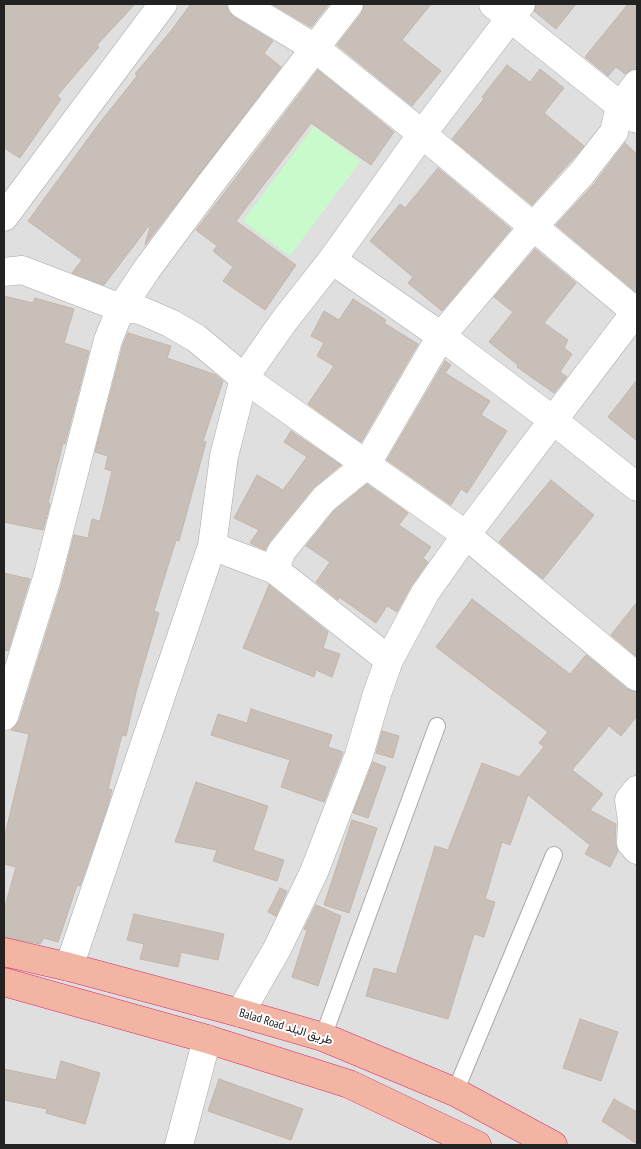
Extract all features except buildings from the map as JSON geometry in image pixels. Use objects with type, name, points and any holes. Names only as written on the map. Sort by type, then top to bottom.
[{"type":"highway","name":"Balad Road طريق البلد","points":[[4,952],[240,1012],[323,1037],[455,1092],[553,1145]]},
{"type":"highway","points":[[4,982],[208,1039],[349,1084],[477,1145]]},
{"type":"street","points":[[4,218],[163,4]]},
{"type":"street","points":[[240,1012],[277,949],[314,872],[359,755],[389,660],[425,593],[466,535],[637,311],[315,48],[242,4]]},
{"type":"street","points":[[4,716],[47,578],[108,340],[120,308],[205,191],[350,4]]},
{"type":"street","points":[[69,967],[212,546],[224,456],[244,378],[284,321],[332,260],[422,134],[508,8],[629,113]]},
{"type":"street","points":[[276,570],[281,552],[324,499],[366,465],[441,336],[533,226],[582,173],[629,113],[637,84]]},
{"type":"street","points":[[332,260],[441,336],[554,420],[637,487]]},
{"type":"street","points":[[4,272],[22,270],[120,308],[140,310],[176,326],[196,338],[244,378],[466,535],[637,677]]},
{"type":"street","points":[[212,546],[276,570],[389,660]]},
{"type":"street","points":[[637,790],[629,800],[632,822],[631,843],[637,850]]},
{"type":"street","points":[[178,1145],[208,1039]]},
{"type":"lane","points":[[323,1037],[437,726]]},
{"type":"lane","points":[[455,1092],[554,855]]},
{"type":"shaded area","points":[[4,4],[637,4],[637,1145],[4,1145]]},
{"type":"green space","points":[[314,126],[361,161],[290,256],[243,221]]}]
